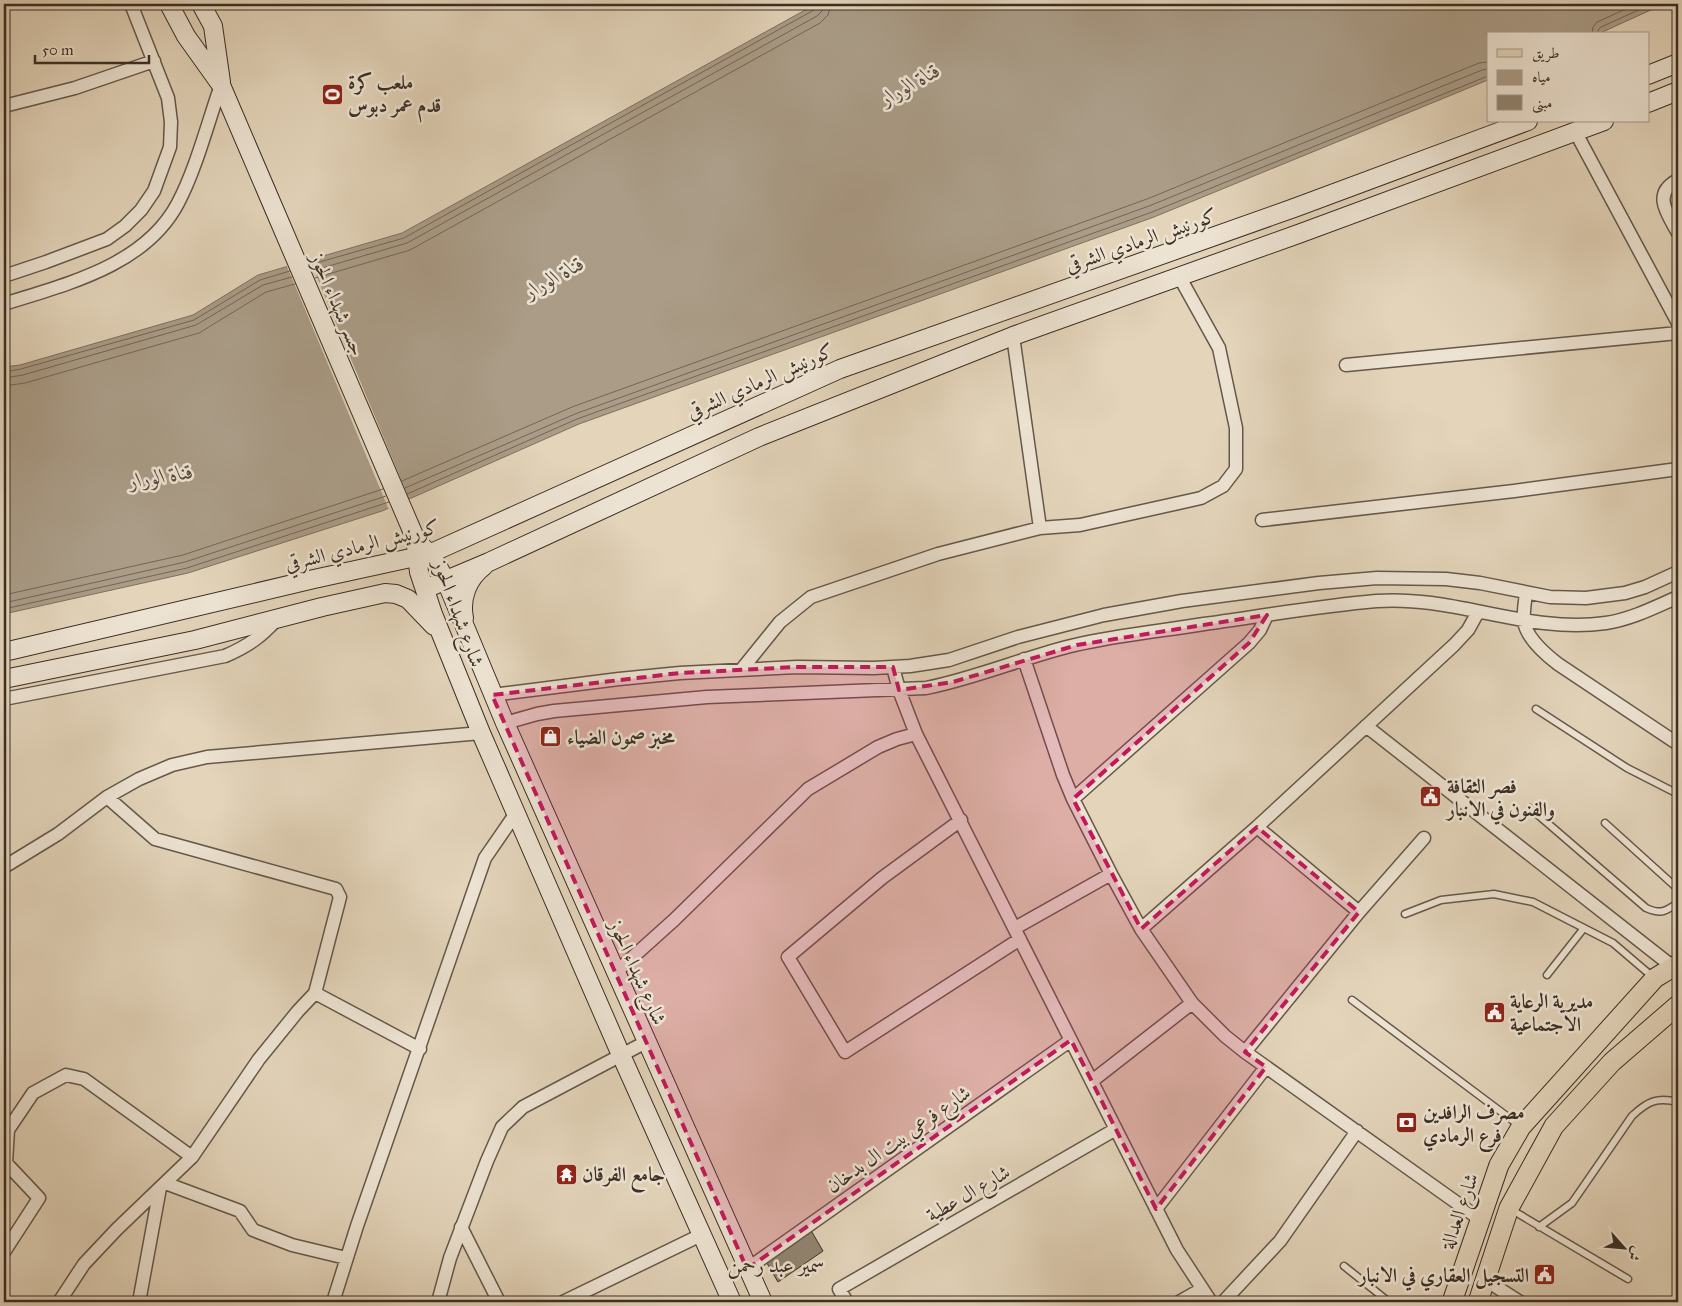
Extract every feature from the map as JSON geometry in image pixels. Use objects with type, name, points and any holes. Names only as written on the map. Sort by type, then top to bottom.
[{"type":"main road","points":[[170,4],[186,36],[221,85]]},
{"type":"main road","points":[[201,4],[213,26],[221,85]]},
{"type":"main road","points":[[1650,74],[1678,63]]},
{"type":"main road","name":"جسر شهداء الحوز","points":[[221,85],[421,550]]},
{"type":"main road","points":[[1650,103],[1678,91]]},
{"type":"main road","name":"كورنيش الرمادي الشرقي","points":[[4,652],[314,579],[421,550],[840,368],[1294,208],[1525,122]]},
{"type":"main road","points":[[425,589],[489,562],[759,437],[1013,336],[1301,233],[1602,122]]},
{"type":"main road","points":[[1294,208],[1301,233]]},
{"type":"main road","name":"شارع شهداء الحوز","points":[[421,550],[438,564],[446,581],[492,695],[763,1302]]},
{"type":"main road","name":"شارع شهداء الحوز","points":[[421,550],[425,589],[481,733],[621,1055],[732,1302]]},
{"type":"main road","points":[[464,623],[465,593],[474,576],[489,562]]},
{"type":"main road","points":[[314,579],[322,607]]},
{"type":"main road","points":[[4,679],[195,640],[322,607],[385,593],[403,596],[413,603],[441,634]]},
{"type":"main road","name":"شارع العدالة","points":[[1452,1302],[1499,1165],[1521,1127],[1655,978],[1676,965]]},
{"type":"main road","points":[[1478,1302],[1484,1279],[1509,1208],[1554,1126],[1612,1062],[1678,1005]]},
{"type":"street","points":[[4,276],[106,239],[125,226],[141,210],[154,191],[170,147],[171,122],[168,98],[131,4]]},
{"type":"street","points":[[4,106],[75,88],[154,62]]},
{"type":"street","points":[[4,304],[59,286],[105,267],[127,256],[147,242],[164,224],[177,204],[187,182],[221,85]]},
{"type":"street","points":[[1576,133],[1678,323]]},
{"type":"street","points":[[1678,180],[1668,188],[1663,200],[1664,207],[1678,233]]},
{"type":"street","points":[[742,669],[780,622],[811,597],[938,554],[1040,528],[1080,525],[1200,498],[1223,486],[1236,470],[1236,428],[1219,348],[1179,276]]},
{"type":"street","points":[[1346,365],[1678,333]]},
{"type":"street","points":[[1013,336],[1040,528]]},
{"type":"street","points":[[1262,520],[1514,492],[1678,469]]},
{"type":"street","points":[[492,695],[619,679],[742,669],[920,665],[949,660],[1018,637],[1104,615],[1182,601],[1319,583],[1376,578],[1420,578],[1480,583],[1526,593],[1568,599],[1604,597],[1645,587],[1678,572]]},
{"type":"street","points":[[1526,593],[1524,621],[1527,632],[1549,657],[1678,744]]},
{"type":"street","points":[[505,723],[554,711],[706,697],[899,690],[940,686],[1024,659],[1107,639],[1377,601],[1397,600],[1438,604],[1524,621],[1565,625],[1608,622],[1645,612],[1678,596]]},
{"type":"street","points":[[1141,929],[1257,827],[1461,638],[1478,612]]},
{"type":"street","points":[[1073,798],[1249,643],[1260,630],[1267,615]]},
{"type":"street","points":[[4,698],[225,656],[245,647],[263,635],[278,619]]},
{"type":"street","points":[[1024,659],[1073,798],[1110,874],[1141,929],[1192,1004],[1224,1036],[1245,1052],[1481,1220]]},
{"type":"street","points":[[893,667],[899,690],[916,734],[1177,1250],[1210,1302]]},
{"type":"street","points":[[1366,726],[1676,965]]},
{"type":"street","points":[[4,867],[58,834],[107,797],[139,779],[164,768],[207,757],[481,733]]},
{"type":"street","points":[[615,973],[681,914],[808,789],[882,745],[916,734]]},
{"type":"street","points":[[59,1302],[84,1264],[117,1229],[192,1157],[259,1059],[315,992],[340,897],[336,889],[156,839],[107,797]]},
{"type":"street","points":[[333,1302],[346,1258],[485,858],[516,813]]},
{"type":"street","points":[[961,820],[882,878],[788,957],[845,1052],[1110,874]]},
{"type":"street","points":[[1257,827],[1359,912]]},
{"type":"street","points":[[1245,1052],[1359,912],[1424,838]]},
{"type":"street","points":[[315,992],[420,1049]]},
{"type":"street","points":[[1092,1081],[1192,1004]]},
{"type":"street","name":"شارع فرعي بيت ال بدخان","points":[[747,1268],[1071,1040]]},
{"type":"street","points":[[438,1302],[450,1258],[502,1127],[523,1108],[646,1042]]},
{"type":"street","points":[[1156,1209],[1266,1066]]},
{"type":"street","points":[[4,1252],[39,1198],[6,1162],[8,1130],[32,1093],[66,1075],[84,1079],[192,1157]]},
{"type":"street","name":"شارع ال عطية","points":[[847,1302],[839,1289],[1116,1129]]},
{"type":"street","points":[[1223,1302],[1280,1241],[1357,1131]]},
{"type":"street","points":[[162,1185],[240,1211],[253,1230],[292,1245],[346,1258]]},
{"type":"street","points":[[139,1302],[162,1185]]},
{"type":"street","points":[[462,1227],[499,1302]]},
{"type":"street","points":[[563,1302],[702,1234]]},
{"type":"street","points":[[1484,1279],[1520,1302]]},
{"type":"street","points":[[1179,1302],[1202,1289]]},
{"type":"lane","points":[[1536,709],[1627,768],[1678,794]]},
{"type":"lane","points":[[1530,808],[1646,908],[1654,912],[1663,912],[1678,902]]},
{"type":"lane","points":[[1605,823],[1678,890]]},
{"type":"lane","points":[[1405,914],[1441,900],[1494,894],[1533,902],[1613,943],[1655,978]]},
{"type":"lane","points":[[1546,975],[1584,928]]},
{"type":"lane","points":[[1352,1000],[1521,1127]]},
{"type":"lane","points":[[1539,1227],[1572,1203],[1632,1116],[1643,1106],[1654,1100],[1678,1102]]},
{"type":"lane","points":[[1509,1208],[1628,1279]]},
{"type":"lane","points":[[1344,1266],[1389,1302]]},
{"type":"highlighted area","points":[[1267,615],[1249,643],[1073,799],[1141,929],[1257,827],[1359,912],[1245,1052],[1266,1067],[1156,1209],[1071,1040],[747,1269],[492,695],[680,673],[797,667],[893,667],[899,690],[953,682],[1077,645]]},
{"type":"water","name":"قناة الورار","points":[[816,4],[1664,4],[1602,32],[1487,32],[1487,80],[1154,217],[579,424],[382,511],[188,573],[4,614],[4,367],[20,365],[193,315],[258,275],[402,233]]},
{"type":"pier","points":[[309,258],[410,501],[389,510],[286,264]]},
{"type":"building","name":"سمير عبد رحمن","points":[[809,1227],[823,1251],[778,1282],[764,1258]]},
{"type":"place","name":"ملعب كرة قدم عمر دبوس","points":[[332,94]]},
{"type":"place","name":"مخبز صمون الضياء","points":[[551,737]]},
{"type":"place","name":"فصر الثقافة والفنون في الانبار","points":[[1431,797]]},
{"type":"place","name":"مديرية الرعاية الاجتماعية","points":[[1494,1013]]},
{"type":"place","name":"مصرف الرافدين فرع الرمادي","points":[[1407,1123]]},
{"type":"place","name":"جامع الفرقان","points":[[566,1174]]},
{"type":"place","name":"التسجيل العقاري في الانبار","points":[[1545,1275]]},
{"type":"district","name":"سمير عبد رحمن","points":[[776,1265]]}]
